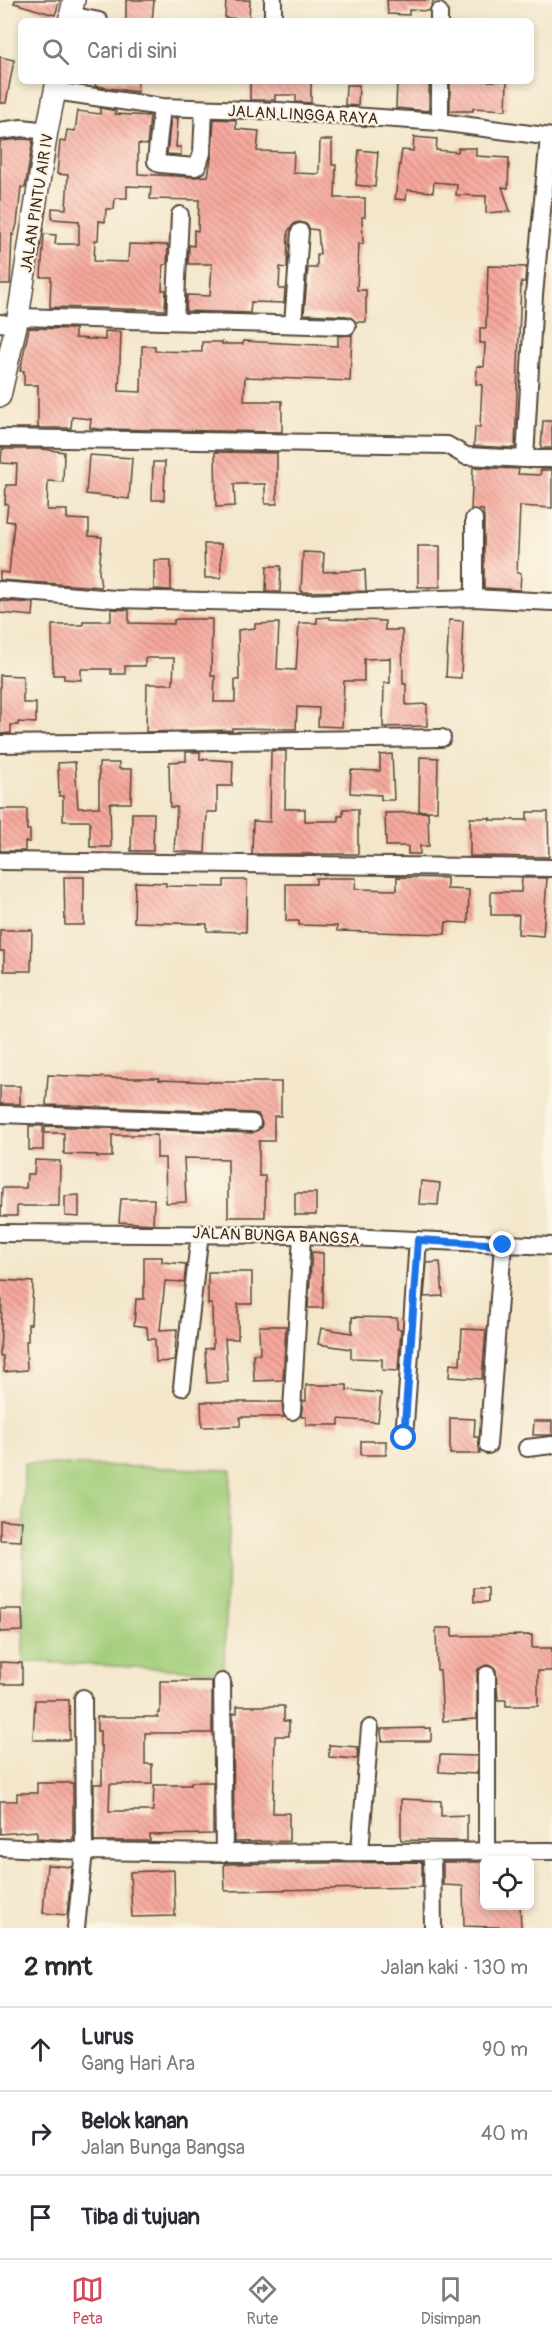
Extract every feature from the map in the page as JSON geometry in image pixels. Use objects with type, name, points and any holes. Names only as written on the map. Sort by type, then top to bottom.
[{"type":"main road","name":"JALAN PINTU AIR IV","points":[[0,396],[11,322],[56,86]]},
{"type":"street","points":[[273,0],[273,18]]},
{"type":"street","points":[[71,12],[90,18]]},
{"type":"street","points":[[440,84],[440,122]]},
{"type":"street","name":"JALAN LINGGA RAYA","points":[[56,86],[162,107],[278,111],[440,122],[551,137]]},
{"type":"street","points":[[162,107],[156,160],[160,164],[195,167],[202,153],[204,109]]},
{"type":"street","points":[[0,131],[22,128],[46,131]]},
{"type":"street","points":[[525,459],[534,295],[551,137]]},
{"type":"street","points":[[175,321],[180,215]]},
{"type":"street","points":[[293,324],[300,232]]},
{"type":"street","points":[[11,322],[175,321],[347,326]]},
{"type":"street","points":[[0,438],[447,445],[466,456],[552,459]]},
{"type":"street","points":[[474,519],[474,598]]},
{"type":"street","points":[[0,590],[115,599],[287,602],[474,598],[552,602]]},
{"type":"street","points":[[0,744],[442,738]]},
{"type":"street","points":[[0,861],[552,868]]},
{"type":"street","points":[[0,1114],[252,1123]]},
{"type":"street","name":"JALAN BUNGA BANGSA","points":[[0,1233],[302,1234],[552,1246]]},
{"type":"street","points":[[182,1387],[200,1233]]},
{"type":"street","points":[[292,1412],[302,1234]]},
{"type":"street","points":[[404,1438],[418,1240]]},
{"type":"street","points":[[488,1445],[503,1245]]},
{"type":"street","points":[[527,1448],[552,1445]]},
{"type":"street","points":[[487,1675],[487,1852]]},
{"type":"street","points":[[222,1682],[224,1853]]},
{"type":"street","points":[[76,1928],[84,1851],[83,1698]]},
{"type":"street","points":[[360,1851],[370,1728]]},
{"type":"street","points":[[0,1847],[224,1853],[552,1851]]},
{"type":"street","points":[[432,1852],[433,1928]]},
{"type":"green space","points":[[24,1463],[231,1470],[224,1672],[23,1661]]},
{"type":"building","points":[[15,0],[60,0],[55,15],[14,3]]},
{"type":"building","points":[[126,0],[154,0],[152,18],[126,18]]},
{"type":"building","points":[[226,0],[250,0],[249,18],[225,18]]},
{"type":"building","points":[[387,0],[434,0],[429,11],[409,10],[409,15],[388,14]]},
{"type":"building","points":[[0,57],[14,60],[6,103],[0,103]]},
{"type":"building","points":[[95,84],[138,84],[137,92],[95,86]]},
{"type":"building","points":[[250,84],[311,84],[311,103],[296,102],[296,95],[275,95],[275,100],[250,100]]},
{"type":"building","points":[[397,84],[429,84],[429,111],[396,108]]},
{"type":"building","points":[[450,84],[507,84],[506,110],[473,108],[473,111],[450,111]]},
{"type":"building","points":[[346,85],[359,85],[358,106],[345,105]]},
{"type":"building","points":[[100,108],[116,111],[115,114],[150,116],[147,145],[138,144],[138,174],[208,176],[214,119],[236,120],[236,129],[259,131],[257,151],[294,152],[293,173],[319,174],[320,140],[332,140],[332,165],[336,165],[335,198],[365,198],[365,217],[362,217],[363,244],[359,244],[357,290],[366,290],[366,322],[356,322],[347,316],[304,314],[308,268],[317,268],[317,254],[320,254],[318,230],[310,229],[306,224],[300,222],[295,223],[288,231],[287,268],[280,267],[279,289],[285,289],[284,303],[251,302],[250,313],[186,311],[187,295],[210,296],[212,264],[188,264],[189,245],[194,246],[194,230],[198,231],[199,200],[150,199],[151,187],[127,186],[127,198],[115,198],[114,209],[106,209],[105,222],[99,221],[94,261],[128,262],[129,244],[168,245],[167,264],[163,265],[162,290],[166,290],[165,310],[50,307],[51,277],[41,277],[44,234],[56,235],[55,244],[79,244],[79,221],[52,219],[52,208],[66,209],[68,175],[57,174],[60,141],[65,142],[67,130],[75,131],[78,111],[100,114]]},
{"type":"building","points":[[171,118],[178,118],[176,147],[181,147],[181,155],[167,154]]},
{"type":"building","points":[[414,137],[437,139],[436,150],[458,152],[458,148],[476,148],[476,156],[509,158],[508,188],[502,187],[510,211],[486,213],[486,196],[456,195],[457,184],[434,182],[433,192],[407,190],[406,200],[395,199],[402,150],[413,151]]},
{"type":"building","points":[[33,140],[25,188],[21,187],[17,224],[14,235],[12,234],[10,284],[0,284],[0,141]]},
{"type":"building","points":[[359,150],[378,152],[375,187],[356,185]]},
{"type":"building","points":[[488,266],[526,267],[525,282],[521,282],[515,448],[474,446],[475,427],[480,427],[482,385],[476,384],[477,366],[484,367],[485,343],[480,343],[480,328],[486,328]]},
{"type":"building","points":[[29,328],[75,329],[75,338],[105,340],[105,331],[121,332],[119,391],[141,392],[142,346],[155,346],[155,351],[202,352],[202,342],[243,344],[243,341],[338,346],[338,336],[352,335],[350,381],[245,377],[244,401],[282,401],[282,432],[98,429],[90,428],[91,419],[72,417],[71,428],[38,428],[38,385],[24,385],[24,371],[20,371]]},
{"type":"building","points":[[543,421],[552,421],[552,448],[541,448]]},
{"type":"building","points":[[2,449],[43,449],[64,452],[63,482],[48,481],[47,510],[67,510],[67,519],[89,520],[89,536],[102,537],[99,572],[101,587],[0,580],[0,572],[9,573],[14,522],[6,521],[8,504],[5,504],[6,485],[16,485],[17,464],[1,463]]},
{"type":"building","points":[[215,452],[277,453],[277,504],[265,504],[265,484],[234,484],[235,506],[216,507]]},
{"type":"building","points":[[89,455],[132,458],[129,499],[86,494]]},
{"type":"building","points":[[153,462],[165,462],[164,500],[152,500]]},
{"type":"building","points":[[473,467],[519,469],[518,474],[540,475],[541,470],[552,470],[552,508],[520,506],[517,573],[521,573],[520,590],[484,588],[484,518],[483,510],[471,509]]},
{"type":"building","points":[[204,544],[221,544],[221,578],[205,578]]},
{"type":"building","points":[[418,546],[440,546],[440,587],[418,587]]},
{"type":"building","points":[[303,552],[324,553],[323,572],[365,570],[366,591],[301,592]]},
{"type":"building","points":[[154,560],[171,560],[171,590],[154,589]]},
{"type":"building","points":[[267,566],[281,566],[280,592],[266,592]]},
{"type":"building","points":[[0,601],[34,603],[33,616],[0,613]]},
{"type":"building","points":[[111,609],[129,610],[129,623],[174,624],[174,620],[177,619],[212,619],[211,676],[215,676],[214,702],[235,702],[235,680],[239,680],[238,630],[255,628],[255,624],[279,623],[277,669],[296,670],[299,623],[317,623],[317,618],[330,617],[330,619],[385,621],[385,630],[402,630],[403,684],[406,684],[406,705],[427,704],[427,726],[383,727],[384,683],[390,683],[390,658],[364,659],[364,681],[344,681],[342,727],[318,726],[319,708],[297,707],[296,729],[232,728],[232,730],[146,732],[147,684],[173,684],[174,658],[145,658],[145,666],[125,666],[125,674],[111,674],[111,669],[81,669],[81,680],[64,679],[64,675],[53,675],[52,625],[83,625],[83,621],[111,621]]},
{"type":"building","points":[[449,620],[463,621],[461,678],[446,677]]},
{"type":"building","points":[[0,675],[23,676],[23,703],[36,703],[36,723],[18,722],[18,725],[11,725],[11,733],[0,734]]},
{"type":"building","points":[[271,751],[286,751],[285,809],[305,809],[305,821],[338,821],[338,816],[343,816],[343,809],[358,809],[358,854],[252,854],[253,821],[270,822]]},
{"type":"building","points":[[186,752],[200,752],[200,759],[233,761],[232,786],[217,786],[217,812],[207,812],[205,853],[174,851],[177,807],[170,807],[169,762],[186,761]]},
{"type":"building","points":[[392,754],[394,800],[381,800],[381,795],[350,793],[351,770],[380,771],[380,755]]},
{"type":"building","points":[[420,757],[438,758],[437,811],[419,811]]},
{"type":"building","points":[[75,762],[78,808],[99,807],[99,763],[119,763],[119,769],[132,769],[131,803],[110,803],[111,847],[90,847],[90,821],[63,821],[63,796],[59,796],[58,763]]},
{"type":"building","points":[[0,809],[27,809],[27,830],[30,830],[30,842],[25,842],[25,851],[0,851]]},
{"type":"building","points":[[428,812],[429,846],[420,846],[420,854],[408,854],[408,846],[386,846],[385,813]]},
{"type":"building","points":[[527,812],[548,812],[549,857],[470,856],[470,818],[527,820]]},
{"type":"building","points":[[132,813],[154,813],[153,851],[131,851]]},
{"type":"building","points":[[64,877],[84,877],[84,925],[65,925]]},
{"type":"building","points":[[397,877],[447,878],[447,889],[469,890],[468,923],[446,922],[445,934],[337,931],[337,926],[299,925],[299,921],[286,921],[286,884],[316,884],[316,878],[356,878],[355,889],[397,890]]},
{"type":"building","points":[[522,878],[547,878],[543,936],[518,934],[519,915],[491,915],[491,892],[521,892]]},
{"type":"building","points":[[224,880],[247,880],[246,932],[207,931],[207,924],[134,922],[135,882],[166,883],[166,886],[224,887]]},
{"type":"building","points":[[0,930],[32,930],[31,971],[4,971],[4,951],[0,951]]},
{"type":"building","points":[[48,1075],[213,1082],[281,1082],[281,1116],[274,1116],[274,1141],[259,1141],[259,1176],[265,1176],[265,1217],[228,1217],[228,1159],[184,1158],[186,1202],[166,1203],[165,1158],[157,1158],[157,1135],[112,1135],[112,1157],[97,1157],[97,1155],[64,1154],[64,1133],[45,1133],[45,1126],[252,1133],[261,1128],[262,1123],[258,1114],[46,1105]]},
{"type":"building","points":[[0,1086],[20,1086],[20,1104],[0,1104]]},
{"type":"building","points":[[29,1126],[43,1126],[43,1150],[29,1150]]},
{"type":"building","points":[[35,1160],[60,1161],[59,1206],[17,1206],[17,1216],[1,1216],[2,1188],[26,1188],[27,1174],[34,1174]]},
{"type":"building","points":[[421,1181],[440,1183],[438,1205],[419,1204]]},
{"type":"building","points":[[295,1193],[316,1193],[316,1215],[295,1215]]},
{"type":"building","points":[[79,1195],[79,1217],[65,1216],[65,1196]]},
{"type":"building","points":[[121,1199],[154,1199],[153,1224],[119,1222]]},
{"type":"building","points":[[312,1252],[323,1253],[323,1308],[308,1308]]},
{"type":"building","points":[[144,1257],[162,1257],[162,1262],[186,1264],[184,1282],[165,1281],[160,1330],[177,1329],[174,1361],[156,1362],[155,1339],[148,1339],[147,1327],[134,1325],[136,1299],[144,1299]]},
{"type":"building","points":[[440,1262],[443,1296],[424,1297],[427,1263]]},
{"type":"building","points":[[208,1272],[252,1272],[252,1304],[238,1304],[238,1339],[225,1339],[228,1382],[207,1383],[205,1349],[213,1348],[212,1304],[208,1304]]},
{"type":"building","points":[[0,1280],[33,1282],[31,1324],[28,1324],[28,1341],[26,1341],[27,1370],[4,1372],[3,1356],[0,1356],[2,1300],[0,1300]]},
{"type":"building","points":[[352,1317],[397,1318],[397,1329],[401,1329],[398,1371],[382,1370],[382,1359],[351,1358],[351,1349],[318,1344],[321,1328],[352,1333]]},
{"type":"building","points":[[259,1326],[286,1326],[283,1380],[254,1381],[253,1354],[260,1354]]},
{"type":"building","points":[[462,1329],[486,1330],[482,1379],[449,1377],[450,1364],[460,1365]]},
{"type":"building","points":[[306,1385],[347,1385],[347,1390],[381,1393],[378,1422],[339,1419],[339,1425],[306,1425],[306,1417],[301,1417],[303,1401],[306,1401]]},
{"type":"building","points":[[201,1402],[282,1402],[284,1417],[240,1417],[240,1426],[202,1427]]},
{"type":"building","points":[[450,1418],[475,1419],[474,1437],[478,1437],[480,1454],[450,1454]]},
{"type":"building","points":[[534,1421],[552,1421],[552,1435],[533,1435]]},
{"type":"building","points":[[361,1441],[386,1441],[386,1455],[361,1455]]},
{"type":"building","points":[[0,1520],[22,1521],[21,1541],[0,1540]]},
{"type":"building","points":[[474,1588],[488,1588],[488,1602],[474,1602]]},
{"type":"building","points":[[0,1609],[22,1609],[23,1631],[0,1632]]},
{"type":"building","points":[[436,1628],[452,1628],[452,1636],[532,1635],[532,1648],[552,1648],[552,1671],[538,1671],[538,1706],[506,1706],[506,1700],[498,1700],[496,1670],[493,1666],[486,1665],[478,1669],[477,1674],[477,1719],[443,1721],[440,1670],[437,1670]]},
{"type":"building","points":[[0,1662],[22,1663],[22,1684],[0,1684]]},
{"type":"building","points":[[160,1681],[212,1681],[212,1733],[145,1733],[145,1764],[152,1764],[152,1784],[110,1784],[109,1811],[153,1811],[154,1785],[191,1785],[191,1782],[213,1782],[213,1834],[150,1835],[150,1841],[94,1841],[94,1784],[102,1784],[102,1746],[100,1746],[100,1731],[97,1731],[97,1717],[158,1717]]},
{"type":"building","points":[[35,1700],[69,1700],[70,1740],[33,1740]]},
{"type":"building","points":[[237,1706],[284,1706],[284,1721],[289,1721],[289,1736],[275,1736],[273,1813],[289,1813],[289,1841],[234,1842],[233,1713],[237,1713]]},
{"type":"building","points":[[431,1728],[431,1741],[382,1741],[381,1729]]},
{"type":"building","points":[[329,1745],[358,1747],[357,1759],[329,1757]]},
{"type":"building","points":[[440,1755],[477,1756],[477,1774],[439,1772]]},
{"type":"building","points":[[37,1783],[73,1783],[73,1840],[37,1838],[37,1831],[0,1834],[0,1801],[17,1801],[17,1793],[37,1793]]},
{"type":"building","points":[[401,1799],[441,1801],[441,1816],[467,1815],[467,1841],[401,1840]]},
{"type":"building","points":[[422,1862],[422,1887],[225,1891],[224,1864]]},
{"type":"building","points":[[443,1862],[480,1862],[480,1910],[520,1910],[521,1928],[464,1926],[463,1886],[443,1885]]},
{"type":"building","points":[[47,1865],[72,1867],[67,1915],[43,1913]]},
{"type":"building","points":[[174,1870],[175,1916],[132,1917],[130,1872]]},
{"type":"route","points":[[404,1438],[418,1240],[503,1245]]}]
